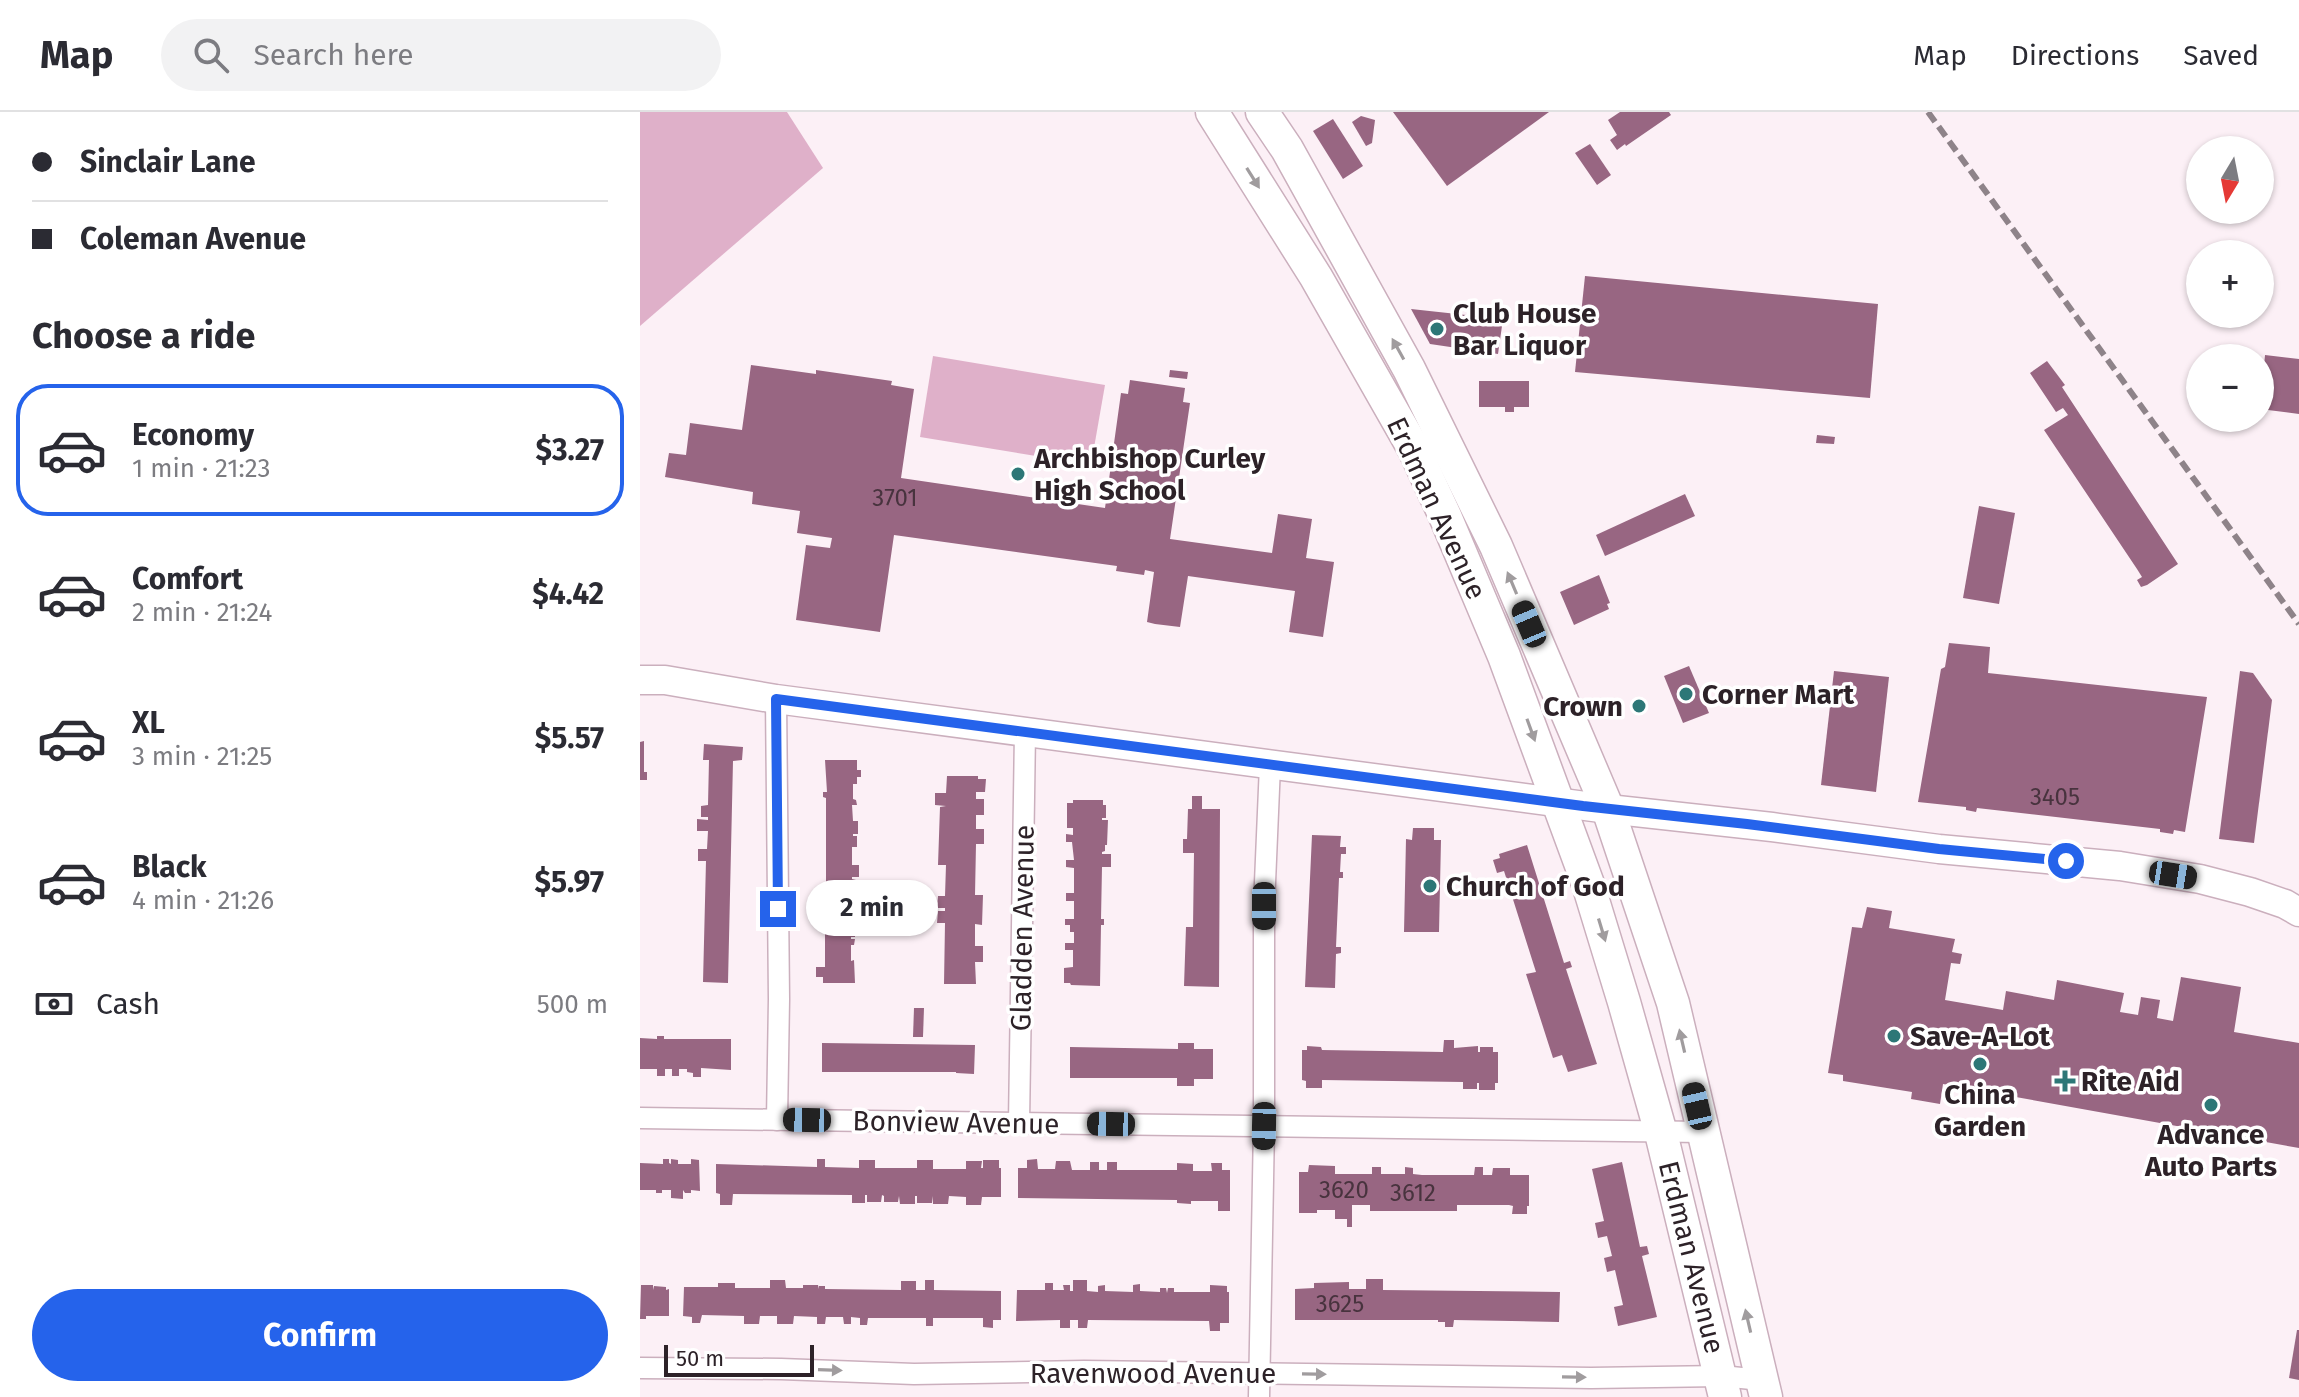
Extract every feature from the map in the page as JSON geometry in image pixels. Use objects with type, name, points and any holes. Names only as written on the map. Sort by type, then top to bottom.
[{"type":"main road","name":"Erdman Avenue","points":[[1212,112],[1316,277],[1414,449],[1504,656],[1588,884],[1661,1133],[1723,1387]]},
{"type":"main road","name":"Erdman Avenue","points":[[1262,112],[1287,149],[1409,369],[1496,546],[1608,809],[1673,1003],[1764,1389]]},
{"type":"main road","points":[[640,680],[665,680],[776,699],[1558,803],[1939,849],[2120,866],[2200,879],[2250,892],[2299,912]]},
{"type":"street","points":[[776,699],[777,1120]]},
{"type":"street","name":"Gladden Avenue","points":[[1019,1123],[1025,732]]},
{"type":"street","points":[[1259,1397],[1264,906],[1270,765]]},
{"type":"street","name":"Bonview Avenue","points":[[640,1118],[1703,1132]]},
{"type":"street","name":"Ravenwood Avenue","points":[[640,1368],[914,1374],[1084,1371],[1591,1378],[1764,1389]]},
{"type":"shaded area","points":[[640,112],[787,112],[823,168],[640,326]]},
{"type":"shaded area","points":[[933,356],[1105,385],[1091,465],[920,437]]},
{"type":"building","points":[[1393,112],[1549,112],[1447,186]]},
{"type":"building","points":[[1620,112],[1669,112],[1671,115],[1617,150],[1610,140],[1617,135],[1608,120]]},
{"type":"building","points":[[1361,116],[1375,120],[1372,143],[1366,146],[1352,122]]},
{"type":"building","points":[[1333,119],[1363,166],[1343,179],[1313,131]]},
{"type":"building","points":[[1590,144],[1611,175],[1597,185],[1575,153]]},
{"type":"building","points":[[1585,276],[1878,304],[1870,398],[1575,372]]},
{"type":"building","points":[[1411,309],[1503,319],[1498,354],[1430,344]]},
{"type":"building","points":[[2274,356],[2299,359],[2299,414],[2274,411]]},
{"type":"building","points":[[2047,361],[2178,564],[2147,585],[2141,587],[2137,580],[2142,577],[2044,430],[2068,415],[2063,408],[2056,412],[2030,373]]},
{"type":"building","points":[[751,365],[892,381],[891,385],[914,389],[901,478],[1105,508],[1121,393],[1128,394],[1130,380],[1185,388],[1183,402],[1190,403],[1170,539],[1272,553],[1278,514],[1312,519],[1306,558],[1334,562],[1323,637],[1289,632],[1295,591],[1188,576],[1180,627],[1155,624],[1147,622],[1154,572],[1145,570],[1144,575],[1116,571],[1117,566],[894,535],[880,632],[796,620],[806,545],[830,548],[832,538],[797,533],[800,511],[752,504],[753,492],[665,477],[669,453],[686,455],[690,423],[742,430]]},
{"type":"building","points":[[1170,370],[1188,372],[1187,379],[1169,377]]},
{"type":"building","points":[[1479,381],[1529,381],[1529,407],[1514,407],[1514,412],[1505,412],[1505,407],[1479,407]]},
{"type":"building","points":[[1817,435],[1835,437],[1834,444],[1816,443]]},
{"type":"building","points":[[1685,494],[1695,516],[1605,556],[1596,535]]},
{"type":"building","points":[[1979,506],[2015,513],[1999,604],[1963,598]]},
{"type":"building","points":[[1599,575],[1610,603],[1607,604],[1609,609],[1574,625],[1560,592]]},
{"type":"building","points":[[1949,643],[1990,647],[1988,673],[2207,697],[2185,832],[2174,830],[2173,834],[2160,832],[2160,829],[1977,808],[1976,812],[1966,810],[1966,807],[1918,802],[1941,669],[1945,667]]},
{"type":"building","name":"Corner Mart","points":[[1689,666],[1709,713],[1683,723],[1664,676]]},
{"type":"building","points":[[1834,671],[1889,677],[1876,792],[1821,785]]},
{"type":"building","points":[[2240,671],[2253,673],[2272,700],[2254,843],[2219,839]]},
{"type":"building","points":[[644,741],[647,780],[640,780],[640,742]]},
{"type":"building","points":[[704,744],[743,747],[742,760],[733,761],[728,983],[703,982],[706,861],[698,861],[698,849],[707,849],[708,831],[697,831],[697,819],[708,820],[708,817],[701,817],[701,806],[708,805],[709,760],[703,760]]},
{"type":"building","points":[[825,760],[857,760],[857,770],[861,770],[857,784],[853,784],[853,799],[857,805],[852,805],[853,821],[858,821],[858,834],[853,834],[857,836],[857,847],[852,847],[852,865],[859,865],[859,877],[852,877],[856,880],[856,892],[851,892],[851,895],[859,895],[859,909],[855,909],[855,922],[851,922],[851,931],[855,931],[855,937],[851,937],[855,939],[854,945],[851,945],[851,961],[854,960],[855,983],[823,983],[823,977],[816,977],[816,967],[825,967],[825,921],[822,921],[822,916],[826,916],[822,886],[826,886]]},
{"type":"building","points":[[947,776],[986,779],[985,792],[976,792],[976,799],[984,799],[984,815],[976,815],[976,829],[984,829],[984,844],[976,844],[975,895],[983,895],[982,925],[975,924],[975,946],[983,946],[983,962],[975,962],[976,984],[944,984],[945,923],[937,923],[938,911],[945,911],[945,908],[937,908],[938,896],[945,896],[946,865],[938,865],[940,807],[946,806],[935,805],[935,793],[946,793]]},
{"type":"building","points":[[1192,796],[1202,796],[1202,809],[1220,809],[1219,987],[1184,986],[1186,927],[1193,927],[1194,853],[1183,853],[1183,839],[1187,839],[1188,809],[1192,809]]},
{"type":"building","points":[[1073,800],[1103,800],[1103,805],[1106,805],[1106,818],[1102,820],[1108,820],[1107,845],[1102,854],[1111,854],[1111,867],[1102,867],[1101,919],[1104,919],[1104,925],[1101,925],[1100,986],[1064,983],[1064,968],[1073,967],[1073,950],[1065,950],[1065,943],[1074,943],[1074,932],[1070,932],[1070,925],[1065,925],[1065,919],[1074,919],[1074,901],[1066,901],[1066,893],[1074,893],[1074,868],[1066,867],[1066,860],[1074,860],[1072,842],[1066,842],[1066,834],[1073,835],[1073,828],[1067,828],[1067,803],[1073,803]]},
{"type":"building","points":[[1413,828],[1434,828],[1434,840],[1441,840],[1439,932],[1404,932],[1406,839],[1412,840]]},
{"type":"building","points":[[1312,835],[1341,836],[1340,847],[1346,847],[1346,854],[1341,854],[1340,872],[1343,872],[1343,878],[1339,878],[1336,947],[1341,947],[1341,953],[1336,954],[1335,988],[1305,987]]},
{"type":"building","points":[[1527,845],[1564,963],[1570,961],[1572,967],[1566,969],[1597,1064],[1568,1072],[1562,1055],[1553,1058],[1526,974],[1536,972],[1504,871],[1497,873],[1493,860],[1500,858],[1499,854]]},
{"type":"building","points":[[1867,907],[1892,911],[1889,928],[1955,939],[1952,952],[1962,954],[1960,964],[1951,963],[1945,1000],[2003,1010],[2006,991],[2054,1000],[2057,980],[2124,993],[2120,1012],[2138,1015],[2141,997],[2160,1000],[2157,1018],[2173,1021],[2181,977],[2241,987],[2234,1032],[2299,1043],[2299,1148],[1943,1084],[1940,1104],[1911,1099],[1912,1092],[1843,1081],[1843,1075],[1828,1073],[1852,927],[1862,928]]},
{"type":"building","points":[[914,1008],[924,1008],[923,1037],[913,1037]]},
{"type":"building","points":[[657,1036],[664,1036],[664,1039],[731,1039],[731,1070],[701,1068],[701,1077],[693,1077],[687,1069],[679,1069],[679,1076],[672,1076],[672,1069],[665,1069],[665,1076],[657,1076],[657,1069],[640,1069],[640,1038],[657,1039]]},
{"type":"building","points":[[1444,1040],[1454,1040],[1454,1048],[1478,1046],[1478,1052],[1480,1047],[1493,1047],[1493,1052],[1498,1052],[1498,1083],[1495,1083],[1495,1090],[1479,1090],[1479,1083],[1477,1089],[1463,1089],[1463,1082],[1322,1080],[1322,1088],[1306,1088],[1306,1081],[1302,1080],[1302,1050],[1307,1050],[1307,1046],[1321,1047],[1322,1050],[1443,1052]]},
{"type":"building","points":[[822,1043],[975,1045],[974,1074],[822,1072]]},
{"type":"building","points":[[1178,1043],[1194,1043],[1194,1049],[1213,1049],[1213,1079],[1194,1079],[1194,1086],[1177,1086],[1177,1078],[1070,1078],[1070,1047],[1178,1049]]},
{"type":"building","points":[[663,1159],[669,1159],[671,1164],[671,1159],[678,1160],[678,1164],[691,1164],[691,1159],[699,1160],[700,1191],[685,1193],[683,1190],[683,1199],[671,1198],[671,1190],[656,1193],[656,1190],[640,1190],[640,1163],[663,1164]]},
{"type":"building","points":[[817,1159],[825,1159],[825,1167],[859,1168],[859,1160],[875,1160],[875,1168],[917,1168],[917,1160],[933,1160],[933,1169],[966,1169],[966,1161],[982,1161],[983,1168],[983,1160],[999,1160],[1001,1197],[982,1197],[981,1205],[966,1205],[966,1197],[949,1196],[948,1204],[933,1204],[933,1196],[932,1203],[917,1203],[915,1196],[915,1204],[900,1204],[899,1196],[898,1202],[884,1202],[882,1195],[881,1202],[867,1202],[865,1195],[865,1203],[852,1203],[852,1195],[733,1194],[732,1205],[720,1205],[720,1194],[716,1193],[716,1164],[817,1167]]},
{"type":"building","points":[[1037,1159],[1038,1169],[1055,1169],[1056,1161],[1070,1161],[1072,1170],[1090,1170],[1090,1162],[1099,1162],[1099,1170],[1107,1170],[1107,1162],[1117,1162],[1117,1170],[1177,1170],[1177,1163],[1193,1164],[1193,1171],[1212,1171],[1211,1163],[1222,1163],[1222,1170],[1230,1170],[1230,1211],[1218,1211],[1218,1201],[1191,1201],[1191,1204],[1177,1203],[1177,1200],[1018,1198],[1018,1168],[1027,1168],[1027,1160]]},
{"type":"building","points":[[1622,1162],[1640,1247],[1647,1246],[1649,1254],[1642,1256],[1657,1317],[1618,1326],[1614,1307],[1623,1305],[1615,1270],[1607,1272],[1604,1258],[1612,1256],[1607,1236],[1598,1238],[1595,1223],[1604,1221],[1592,1169]]},
{"type":"building","points":[[1309,1165],[1335,1166],[1335,1174],[1372,1174],[1372,1167],[1381,1167],[1381,1174],[1405,1174],[1405,1167],[1413,1168],[1413,1174],[1474,1175],[1475,1167],[1483,1167],[1483,1175],[1492,1175],[1493,1168],[1510,1168],[1510,1175],[1529,1175],[1529,1206],[1527,1214],[1512,1214],[1513,1206],[1509,1205],[1457,1205],[1457,1211],[1370,1211],[1370,1205],[1352,1205],[1352,1227],[1347,1227],[1347,1219],[1335,1219],[1335,1210],[1299,1213],[1299,1172],[1308,1172]]},
{"type":"building","points":[[1366,1279],[1383,1279],[1383,1290],[1560,1292],[1559,1322],[1454,1320],[1453,1327],[1445,1327],[1445,1322],[1438,1320],[1295,1320],[1295,1289],[1314,1288],[1314,1283],[1349,1282],[1349,1289],[1366,1289]]},
{"type":"building","points":[[770,1280],[785,1280],[786,1288],[818,1285],[819,1289],[819,1286],[825,1286],[825,1289],[901,1290],[901,1281],[916,1281],[916,1290],[925,1290],[925,1280],[934,1280],[934,1290],[1001,1291],[1001,1320],[993,1320],[993,1328],[983,1327],[983,1318],[933,1318],[933,1326],[926,1326],[926,1318],[868,1318],[867,1325],[860,1325],[860,1318],[851,1317],[851,1324],[844,1324],[843,1317],[826,1317],[825,1324],[817,1324],[817,1317],[794,1316],[793,1324],[777,1324],[777,1316],[760,1316],[759,1324],[744,1324],[744,1316],[702,1315],[700,1323],[692,1323],[692,1317],[683,1316],[684,1287],[718,1287],[718,1283],[735,1283],[735,1288],[770,1288]]},
{"type":"building","points":[[1073,1280],[1087,1280],[1087,1291],[1098,1292],[1098,1286],[1105,1285],[1105,1291],[1133,1292],[1133,1285],[1140,1284],[1140,1291],[1160,1292],[1160,1288],[1166,1288],[1167,1293],[1168,1288],[1174,1288],[1174,1292],[1210,1292],[1210,1285],[1227,1286],[1229,1323],[1220,1323],[1220,1331],[1210,1331],[1209,1321],[1088,1320],[1087,1328],[1078,1328],[1078,1320],[1070,1320],[1070,1328],[1060,1328],[1060,1320],[1016,1321],[1017,1290],[1045,1290],[1045,1283],[1053,1283],[1053,1290],[1064,1290],[1063,1285],[1070,1285],[1070,1291],[1073,1291]]},
{"type":"building","points":[[641,1285],[653,1285],[653,1290],[654,1286],[669,1289],[669,1316],[640,1319]]},
{"type":"building","points":[[2299,1330],[2299,1380],[2289,1378]]},
{"type":"railway","points":[[1928,112],[2299,624]]},
{"type":"place","name":"Club House Bar Liquor","points":[[1437,329]]},
{"type":"place","name":"Archbishop Curley High School","points":[[1018,474]]},
{"type":"place","name":"Corner Mart","points":[[1686,694]]},
{"type":"place","name":"Crown","points":[[1639,706]]},
{"type":"place","name":"Church of God","points":[[1430,886]]},
{"type":"place","name":"Save-A-Lot","points":[[1894,1036]]},
{"type":"place","name":"China Garden","points":[[1980,1064]]},
{"type":"place","name":"Rite Aid","points":[[2065,1081]]},
{"type":"place","name":"Advance Auto Parts","points":[[2211,1105]]},
{"type":"route","points":[[778,909],[776,699],[1660,816],[2066,861]]}]
